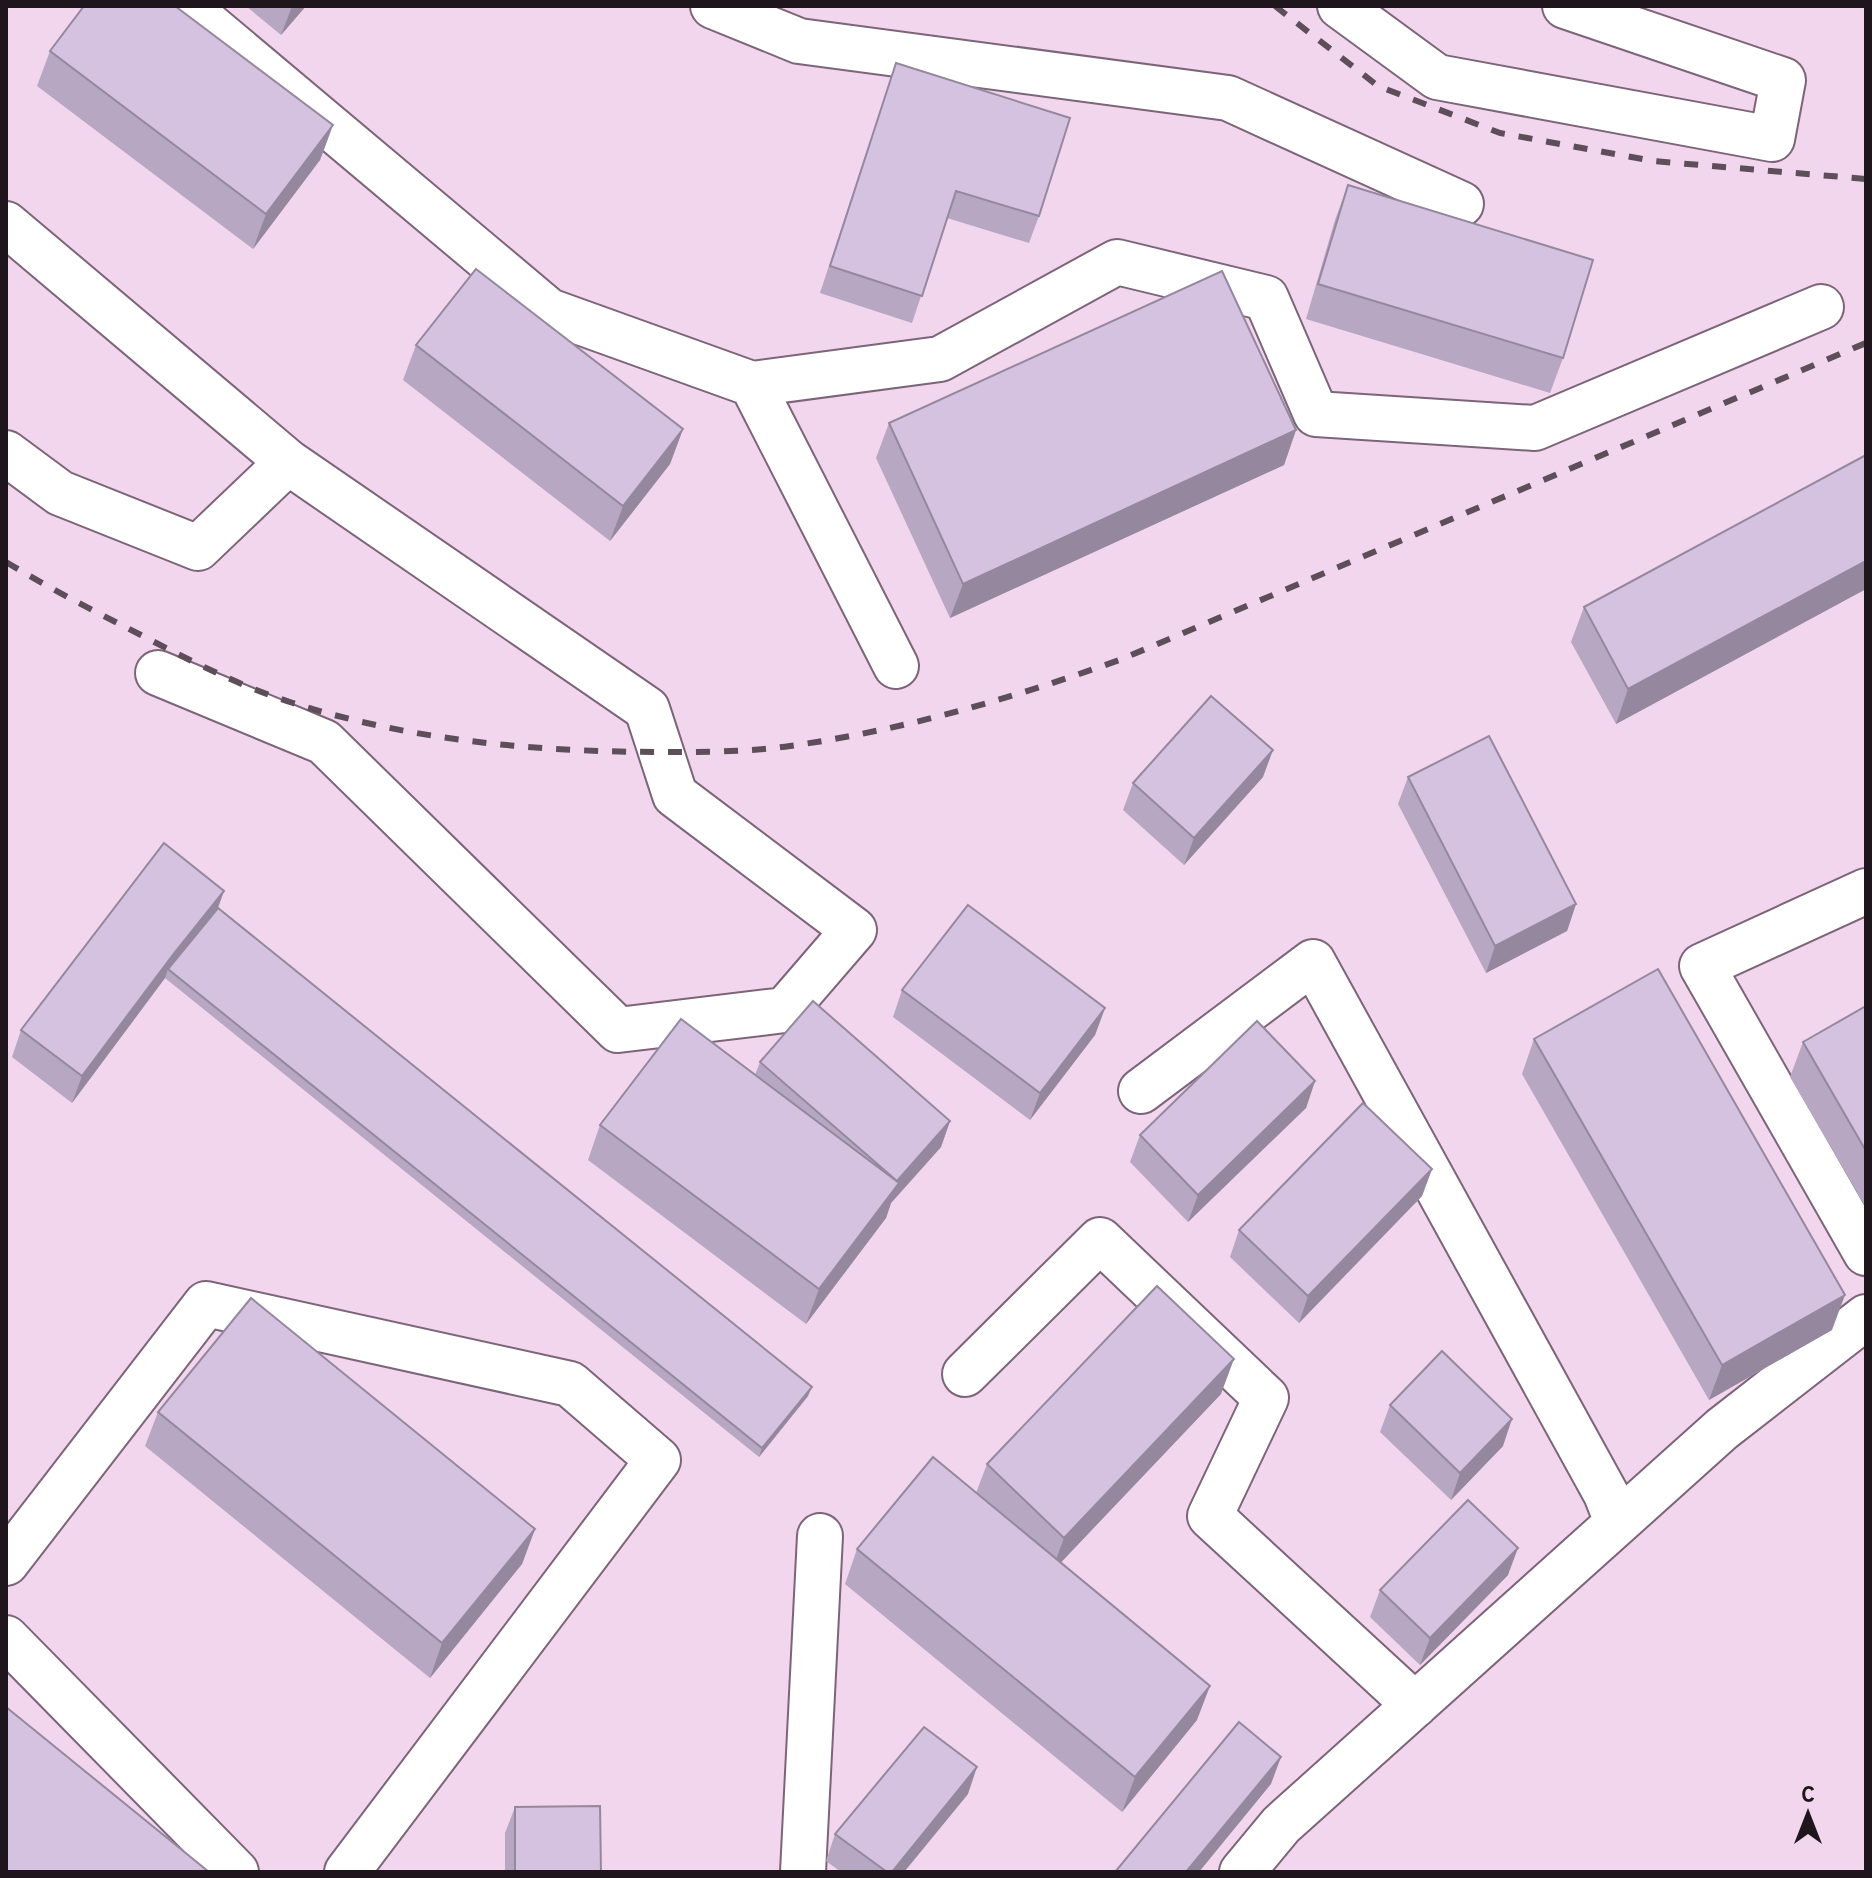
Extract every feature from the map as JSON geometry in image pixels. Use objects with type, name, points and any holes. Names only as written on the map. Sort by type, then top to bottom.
[{"type":"lane","points":[[186,6],[549,311],[752,384],[940,359],[1117,262],[1266,298],[1316,414],[1535,428],[1821,307]]},
{"type":"lane","points":[[713,6],[799,41],[1228,98],[1461,204]]},
{"type":"lane","points":[[1340,6],[1437,77],[1772,139],[1783,80],[1565,6]]},
{"type":"lane","points":[[6,224],[288,462],[647,709],[675,795],[854,930],[785,1010],[618,1030],[324,742],[158,673]]},
{"type":"lane","points":[[752,384],[896,666]]},
{"type":"lane","points":[[6,453],[60,493],[198,548],[288,462]]},
{"type":"lane","points":[[1866,891],[1702,966],[1866,1253]]},
{"type":"lane","points":[[1141,1091],[1313,962],[1606,1494],[1617,1522]]},
{"type":"lane","points":[[965,1374],[1100,1240],[1266,1398],[1210,1516],[1415,1705]]},
{"type":"lane","points":[[6,1563],[206,1304],[570,1384],[658,1460],[347,1872]]},
{"type":"lane","points":[[1242,1872],[1281,1825],[1617,1522],[1722,1429],[1866,1317]]},
{"type":"lane","points":[[803,1872],[820,1536]]},
{"type":"lane","points":[[6,1638],[236,1872]]},
{"type":"building","points":[[84,6],[175,6],[333,125],[266,214],[50,51]]},
{"type":"building","points":[[896,63],[1070,118],[1039,216],[956,191],[922,296],[830,266]]},
{"type":"building","points":[[1348,185],[1593,260],[1563,358],[1318,284]]},
{"type":"building","points":[[476,269],[683,429],[623,506],[416,345]]},
{"type":"building","points":[[1222,271],[1296,430],[963,584],[889,423]]},
{"type":"building","points":[[1866,455],[1866,561],[1628,689],[1584,607]]},
{"type":"building","points":[[1211,696],[1273,750],[1194,838],[1133,783]]},
{"type":"building","points":[[1489,736],[1576,904],[1495,946],[1408,777]]},
{"type":"building","points":[[164,843],[224,891],[82,1076],[21,1030]]},
{"type":"building","points":[[968,905],[1105,1008],[1040,1093],[902,990]]},
{"type":"building","points":[[218,908],[812,1387],[762,1448],[168,969]]},
{"type":"building","points":[[1658,969],[1845,1295],[1722,1365],[1534,1039]]},
{"type":"building","points":[[813,1001],[950,1121],[897,1181],[760,1062]]},
{"type":"building","points":[[1866,1006],[1866,1151],[1803,1042]]},
{"type":"building","points":[[681,1019],[899,1183],[819,1289],[600,1125]]},
{"type":"building","points":[[1257,1021],[1315,1081],[1198,1195],[1140,1135]]},
{"type":"building","points":[[1363,1103],[1432,1169],[1308,1296],[1239,1230]]},
{"type":"building","points":[[1157,1286],[1234,1359],[1064,1538],[987,1464]]},
{"type":"building","points":[[251,1298],[535,1529],[442,1643],[158,1412]]},
{"type":"building","points":[[1442,1351],[1512,1419],[1460,1473],[1390,1405]]},
{"type":"building","points":[[933,1457],[1210,1686],[1135,1777],[857,1549]]},
{"type":"building","points":[[1468,1500],[1518,1548],[1430,1638],[1380,1590]]},
{"type":"building","points":[[6,1707],[209,1872],[6,1872]]},
{"type":"building","points":[[1239,1722],[1281,1757],[1186,1872],[1115,1872]]},
{"type":"building","points":[[924,1727],[977,1767],[892,1872],[887,1872],[835,1834]]},
{"type":"building","points":[[600,1806],[601,1872],[515,1872],[515,1807]]},
{"type":"railway","points":[[1275,6],[1378,86],[1500,133],[1653,161],[1866,179]]},
{"type":"railway","points":[[6,562],[214,672],[253,689],[338,716],[430,735],[523,747],[663,752],[774,748],[917,722],[1041,687],[1122,659],[1866,343]]}]
